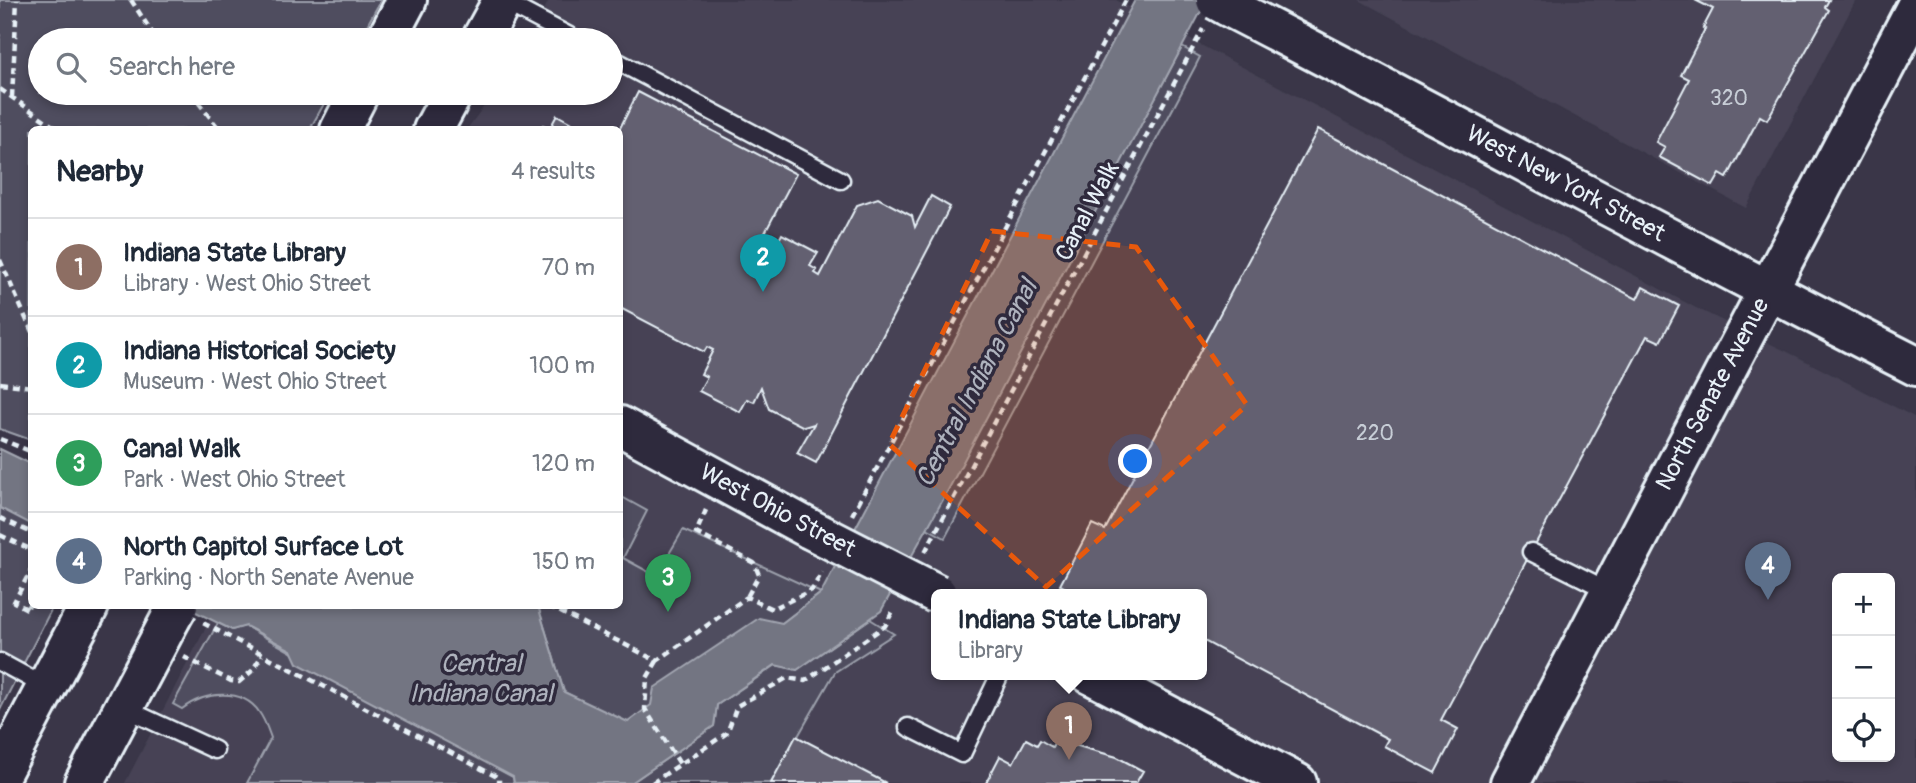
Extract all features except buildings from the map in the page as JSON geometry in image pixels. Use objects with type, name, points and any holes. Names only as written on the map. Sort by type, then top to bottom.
[{"type":"main road","points":[[392,28],[407,0]]},
{"type":"main road","points":[[488,28],[503,0]]},
{"type":"main road","name":"North Senate Avenue","points":[[1510,783],[1916,7]]},
{"type":"main road","name":"West New York Street","points":[[1217,9],[1448,120],[1766,290],[1916,366]]},
{"type":"main road","points":[[342,126],[353,105]]},
{"type":"main road","points":[[435,126],[447,105]]},
{"type":"main road","name":"West Ohio Street","points":[[623,428],[931,591]]},
{"type":"main road","points":[[0,775],[87,609]]},
{"type":"main road","points":[[84,783],[124,708],[180,614]]},
{"type":"main road","points":[[1101,680],[1297,783]]},
{"type":"lane","points":[[503,0],[555,28]]},
{"type":"lane","points":[[623,64],[841,180]]},
{"type":"lane","points":[[1531,552],[1609,591]]},
{"type":"lane","points":[[0,662],[46,687]]},
{"type":"lane","points":[[908,727],[962,754],[997,680]]},
{"type":"lane","points":[[124,708],[215,750]]},
{"type":"path","points":[[12,97],[17,0]]},
{"type":"path","points":[[131,0],[149,28]]},
{"type":"path","points":[[852,517],[1126,0]]},
{"type":"path","name":"Canal Walk","points":[[924,553],[1217,9]]},
{"type":"path","points":[[0,89],[53,126]]},
{"type":"path","points":[[200,105],[217,126]]},
{"type":"path","points":[[0,260],[28,323]]},
{"type":"path","points":[[0,383],[28,386]]},
{"type":"path","points":[[0,439],[28,450]]},
{"type":"path","points":[[680,764],[645,709],[647,678],[657,661],[747,597],[759,575],[754,563],[696,533],[719,479]]},
{"type":"path","points":[[0,518],[28,531]]},
{"type":"path","points":[[0,535],[28,548]]},
{"type":"path","points":[[747,597],[772,609],[813,590],[825,566]]},
{"type":"path","points":[[28,576],[14,602],[27,608],[28,606]]},
{"type":"path","points":[[652,783],[727,733],[737,706],[787,678],[805,681],[885,626],[898,602]]},
{"type":"path","points":[[555,609],[657,661]]},
{"type":"path","points":[[180,614],[499,778],[499,783]]},
{"type":"path","points":[[184,657],[239,682],[252,671],[262,655]]},
{"type":"highlighted area","points":[[992,231],[1136,247],[1247,405],[1046,587],[889,444]]},
{"type":"shaded area","points":[[0,0],[381,0],[366,28],[28,28],[28,105],[323,105],[312,126],[28,126],[28,439],[0,429]]},
{"type":"shaded area","points":[[549,0],[1116,0],[1696,308],[1916,418],[1916,783],[125,783],[215,609],[623,609],[623,126],[469,126],[485,105],[623,105],[623,28],[535,28]]},
{"type":"shaded area","points":[[1359,0],[1856,0],[1746,208]]},
{"type":"shaded area","points":[[1182,47],[1200,57],[945,538],[927,528]]},
{"type":"shaded area","points":[[623,498],[647,511],[623,558]]},
{"type":"shaded area","points":[[0,507],[28,521],[28,609],[51,609],[0,710]]},
{"type":"shaded area","points":[[683,530],[821,593],[782,623],[627,723],[564,692],[539,609],[623,609],[623,558],[656,576]]},
{"type":"shaded area","points":[[870,619],[894,634],[835,672],[771,783],[631,783],[714,726],[717,705],[776,665],[797,670]]},
{"type":"shaded area","points":[[218,623],[232,630],[245,626],[513,777],[514,783],[247,783],[271,738],[263,718],[252,704],[233,696],[222,695],[201,699],[182,709],[173,704]]},
{"type":"water","name":"Central Indiana Canal","points":[[1135,0],[1207,0],[945,496],[881,611],[797,670],[775,665],[717,705],[714,726],[631,783],[514,783],[513,777],[297,663],[291,650],[246,626],[232,630],[190,609],[539,609],[564,692],[628,722],[651,705],[654,688],[759,618],[782,623],[821,593]]},
{"type":"water","points":[[0,449],[28,463],[28,522],[0,508]]},
{"type":"place","name":"Indiana Historical Society","points":[[763,292]]},
{"type":"place","name":"North Capitol Surface Lot","points":[[1768,600]]},
{"type":"place","name":"Canal Walk","points":[[668,612]]},
{"type":"place","name":"Indiana State Library","points":[[1069,760]]}]
